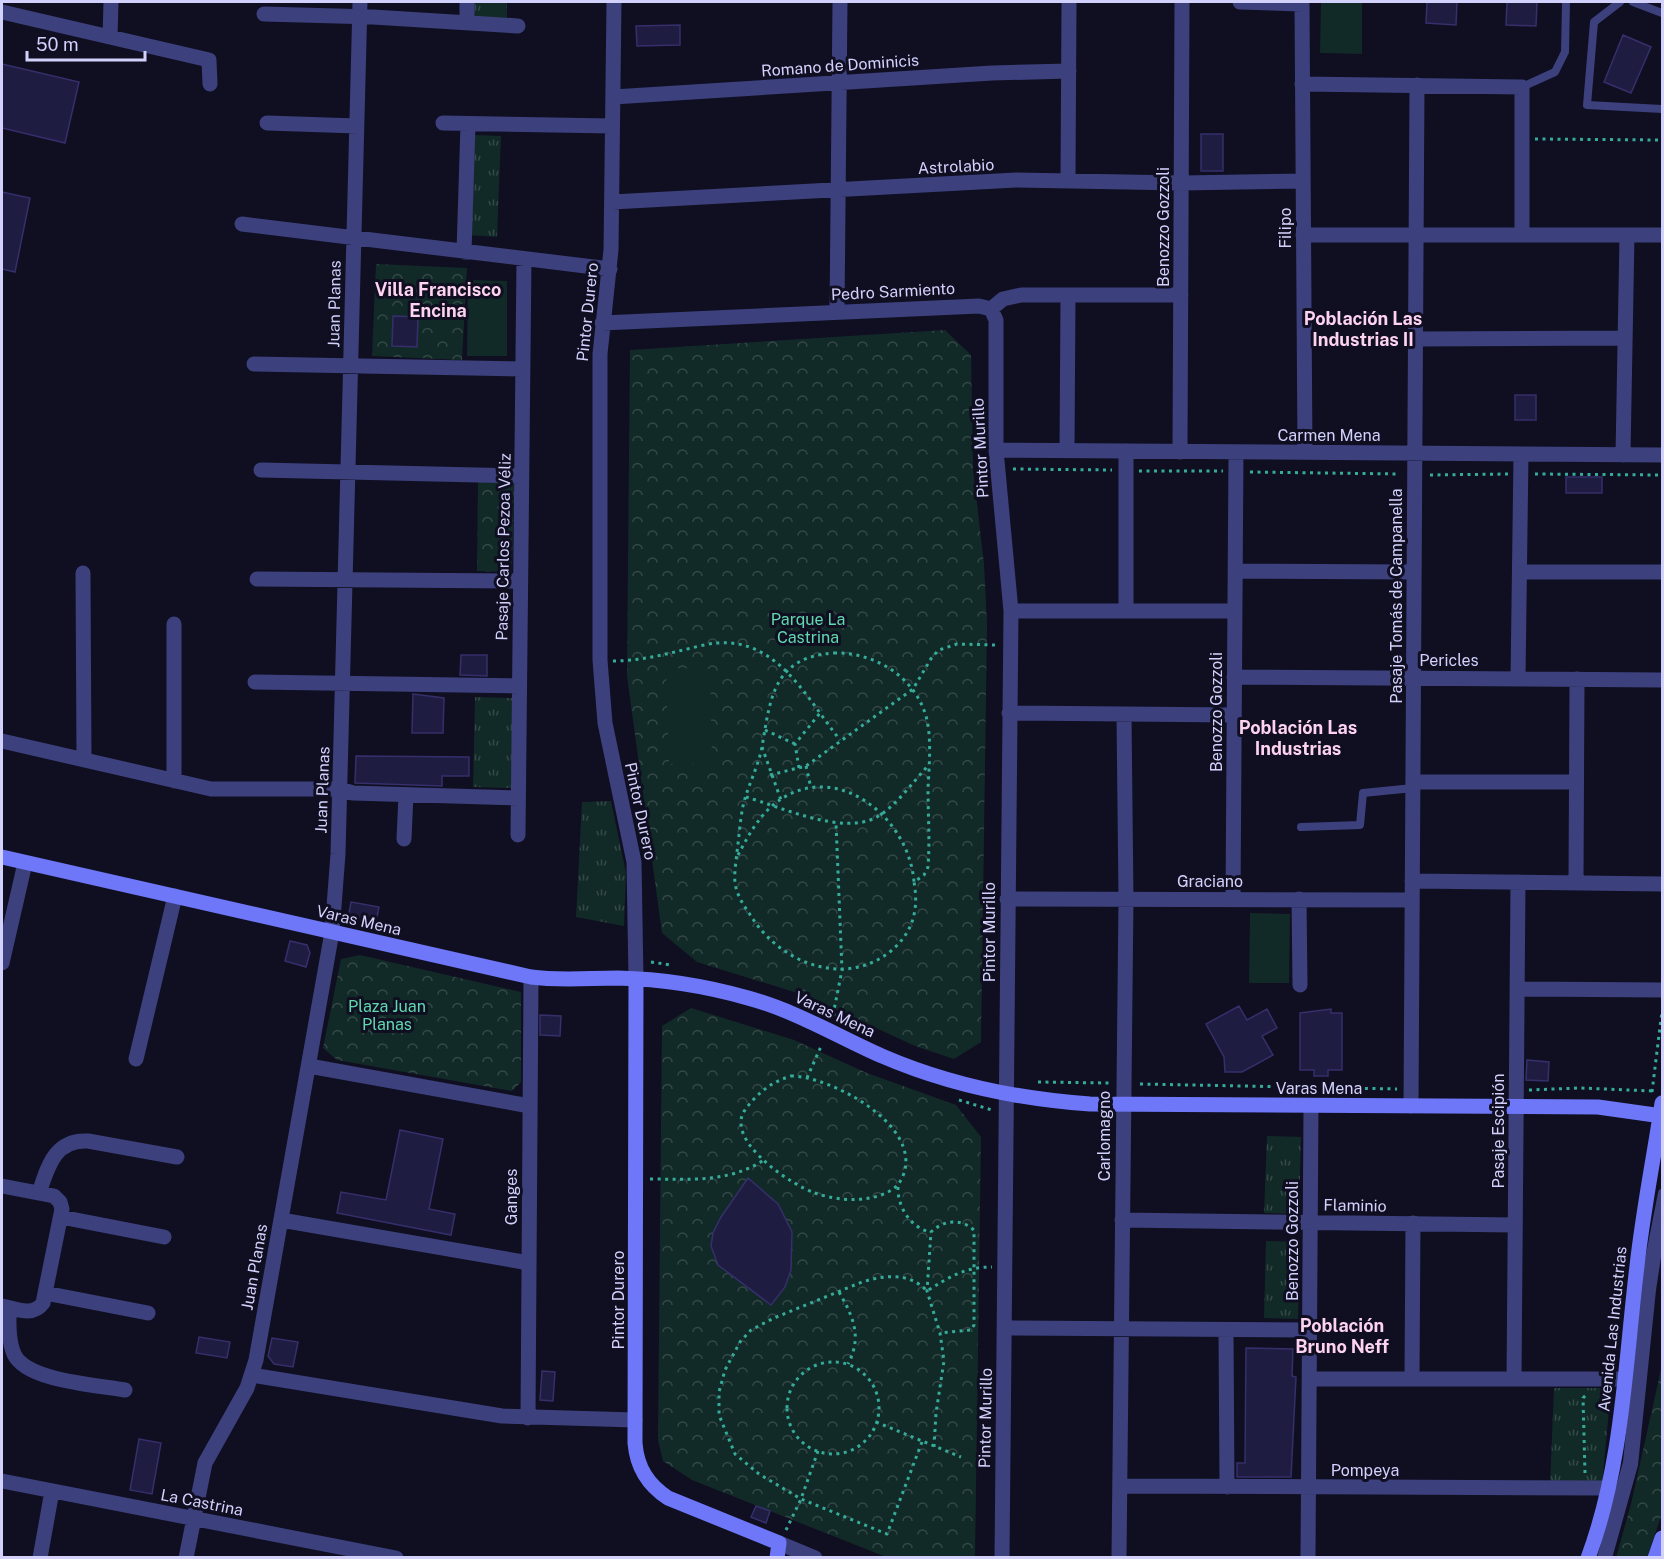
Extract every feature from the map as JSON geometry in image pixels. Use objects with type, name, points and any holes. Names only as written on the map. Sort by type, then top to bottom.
[{"type":"street","points":[[2,2],[2,12],[209,60],[210,84]]},
{"type":"street","points":[[104,36],[111,2]]},
{"type":"street","name":"Juan Planas","points":[[186,1557],[205,1463],[242,1399],[252,1375],[332,932],[340,789],[360,2]]},
{"type":"street","points":[[466,23],[467,2]]},
{"type":"street","name":"Pintor Durero","points":[[614,2],[610,269],[602,323],[600,681],[609,743],[634,862],[635,1420],[638,1462],[647,1479],[660,1493],[778,1550]]},
{"type":"street","points":[[837,312],[840,2]]},
{"type":"street","points":[[1068,180],[1069,2]]},
{"type":"street","name":"Benozzo Gozzoli","points":[[1180,452],[1182,2]]},
{"type":"street","name":"Filipo","points":[[1240,2],[1302,4],[1305,452]]},
{"type":"street","points":[[264,14],[518,26]]},
{"type":"street","name":"Romano de Dominicis","points":[[613,97],[992,73],[1069,71]]},
{"type":"street","points":[[1302,84],[1522,87],[1522,235]]},
{"type":"street","name":"Pasaje Tomás de Campanella","points":[[1411,1106],[1418,85]]},
{"type":"street","points":[[267,123],[357,126]]},
{"type":"street","points":[[443,123],[612,126]]},
{"type":"street","points":[[464,252],[468,124]]},
{"type":"street","name":"Astrolabio","points":[[612,202],[1068,180],[1181,183],[1303,182]]},
{"type":"street","points":[[242,224],[610,269]]},
{"type":"street","points":[[1303,235],[1662,235]]},
{"type":"street","points":[[1623,455],[1627,235]]},
{"type":"street","name":"Pasaje Carlos Pezoa Véliz","points":[[518,835],[524,259]]},
{"type":"street","points":[[1066,451],[1068,295]]},
{"type":"street","points":[[991,309],[1003,299],[1014,296],[1180,296]]},
{"type":"street","name":"Pedro Sarmiento","points":[[602,323],[979,306],[991,309]]},
{"type":"street","name":"Pintor Murillo","points":[[991,309],[996,320],[997,469],[1011,611],[1002,1557]]},
{"type":"street","points":[[1416,339],[1625,338]]},
{"type":"street","points":[[254,364],[523,369]]},
{"type":"street","name":"Carmen Mena","points":[[996,450],[1662,455]]},
{"type":"street","points":[[1126,451],[1126,611]]},
{"type":"street","name":"Benozzo Gozzoli","points":[[1233,899],[1236,452]]},
{"type":"street","points":[[1518,679],[1521,454]]},
{"type":"street","points":[[261,471],[521,476]]},
{"type":"street","points":[[1235,571],[1414,572]]},
{"type":"street","points":[[1520,572],[1662,572]]},
{"type":"street","points":[[83,573],[84,760]]},
{"type":"street","points":[[257,579],[520,581]]},
{"type":"street","points":[[1011,611],[1235,611]]},
{"type":"street","points":[[174,624],[174,781]]},
{"type":"street","name":"Pericles","points":[[1234,677],[1662,680]]},
{"type":"street","points":[[1576,883],[1577,679]]},
{"type":"street","points":[[255,682],[519,686]]},
{"type":"street","points":[[1009,713],[1234,715]]},
{"type":"street","name":"Carlomagno","points":[[1119,1557],[1126,899],[1124,714]]},
{"type":"street","points":[[2,741],[222,790],[340,789],[353,793],[518,798]]},
{"type":"street","points":[[1413,785],[1576,782]]},
{"type":"street","points":[[404,839],[406,795]]},
{"type":"street","name":"Varas Mena","points":[[2,857],[531,977],[558,980],[636,979],[699,987],[762,1002],[802,1017],[909,1067],[978,1089],[1006,1095],[1057,1102],[1123,1104],[1657,1108]]},
{"type":"street","points":[[2,963],[25,863]]},
{"type":"street","points":[[1412,881],[1662,884]]},
{"type":"street","name":"Pasaje Escipión","points":[[1514,1380],[1518,882]]},
{"type":"street","points":[[136,1059],[175,896]]},
{"type":"street","name":"Graciano","points":[[1007,899],[1412,900]]},
{"type":"street","points":[[1299,899],[1300,986]]},
{"type":"street","name":"Ganges","points":[[528,1418],[531,977]]},
{"type":"street","points":[[1517,989],[1662,990]]},
{"type":"street","points":[[309,1066],[530,1106]]},
{"type":"street","name":"Benozzo Gozzoli","points":[[1308,1557],[1311,1106]]},
{"type":"street","name":"Avenida Las Industrias","points":[[1588,1557],[1609,1488],[1657,1108]]},
{"type":"street","points":[[39,1193],[52,1157],[62,1146],[75,1141],[88,1140],[177,1157]]},
{"type":"street","points":[[2,1186],[54,1196],[60,1202],[61,1217],[43,1303],[38,1309],[29,1312],[5,1307],[12,1347],[24,1366],[42,1374],[125,1390]]},
{"type":"street","points":[[61,1217],[164,1237]]},
{"type":"street","points":[[281,1220],[529,1263]]},
{"type":"street","name":"Flaminio","points":[[1122,1220],[1515,1225]]},
{"type":"street","points":[[1412,1379],[1413,1224]]},
{"type":"street","points":[[45,1293],[148,1312]]},
{"type":"street","points":[[1004,1328],[1309,1330]]},
{"type":"street","points":[[1226,1330],[1227,1487]]},
{"type":"street","points":[[252,1375],[463,1411],[528,1418],[635,1420]]},
{"type":"street","points":[[1309,1379],[1624,1379]]},
{"type":"street","name":"La Castrina","points":[[2,1481],[193,1518],[332,1551],[396,1557]]},
{"type":"street","name":"Pompeya","points":[[1120,1486],[1609,1488]]},
{"type":"street","points":[[40,1557],[52,1491]]},
{"type":"street","points":[[1655,1557],[1662,1541]]},
{"type":"street","points":[[778,1550],[815,1557]]},
{"type":"lane","points":[[1522,87],[1555,72],[1565,52],[1566,2]]},
{"type":"lane","points":[[1620,2],[1594,22],[1587,105],[1662,109]]},
{"type":"lane","points":[[1633,2],[1662,13]]},
{"type":"lane","points":[[1300,827],[1360,825],[1363,793],[1413,785]]},
{"type":"lane","points":[[1601,1557],[1627,1462],[1647,1270],[1662,1193]]},
{"type":"lane","points":[[1608,1557],[1634,1466],[1652,1290],[1662,1224]]},
{"type":"path","points":[[1522,139],[1662,140]]},
{"type":"path","points":[[997,469],[1415,475],[1662,475]]},
{"type":"path","points":[[627,660],[731,642],[762,651],[786,671],[840,740]]},
{"type":"path","points":[[770,775],[806,766],[913,689],[932,657],[939,650],[957,644],[987,644]]},
{"type":"path","points":[[737,859],[757,822],[773,804],[781,799],[811,788],[846,791],[869,802],[882,813],[901,837],[914,882],[915,916],[906,936],[886,955],[873,962],[842,970],[819,966],[788,955],[763,934],[737,890],[737,859],[746,797],[762,747],[773,691],[786,671],[809,657],[842,652],[872,659],[885,665],[913,689],[926,717],[927,867],[924,875],[914,882]]},
{"type":"path","points":[[799,768],[795,744],[820,713]]},
{"type":"path","points":[[765,730],[795,744]]},
{"type":"path","points":[[762,747],[770,775],[781,799],[780,805]]},
{"type":"path","points":[[806,766],[811,788]]},
{"type":"path","points":[[746,797],[813,819],[836,823],[868,820],[882,813],[928,766]]},
{"type":"path","points":[[835,1009],[842,970],[836,823]]},
{"type":"path","points":[[1657,1108],[1662,1011]]},
{"type":"path","points":[[807,1078],[819,1051]]},
{"type":"path","points":[[791,1076],[807,1078],[852,1096],[885,1120],[905,1156],[905,1168],[898,1184],[886,1194],[855,1200],[828,1197],[793,1184],[764,1160],[746,1137],[742,1129],[742,1115],[760,1092],[771,1084],[791,1076]]},
{"type":"path","points":[[1123,1083],[1411,1089]]},
{"type":"path","points":[[1516,1091],[1580,1088],[1657,1108]]},
{"type":"path","points":[[1657,1108],[1662,1092]]},
{"type":"path","points":[[660,1179],[712,1180],[748,1170],[764,1160]]},
{"type":"path","points":[[898,1184],[899,1198],[907,1216],[921,1228],[931,1232]]},
{"type":"path","points":[[931,1232],[947,1222],[968,1225],[974,1230],[977,1267],[974,1325],[970,1330],[940,1333]]},
{"type":"path","points":[[931,1232],[927,1291],[940,1333],[944,1361],[934,1447]]},
{"type":"path","points":[[927,1291],[960,1271],[977,1267]]},
{"type":"path","points":[[922,1442],[886,1534],[801,1499],[759,1474],[735,1454],[720,1415],[721,1384],[729,1361],[751,1330],[774,1318],[870,1280],[891,1276],[915,1281],[927,1291]]},
{"type":"path","points":[[839,1292],[851,1316],[856,1342],[848,1365]]},
{"type":"path","points":[[832,1362],[848,1365],[866,1376],[874,1388],[878,1402],[876,1422],[873,1431],[861,1444],[849,1451],[837,1454],[818,1452],[806,1446],[793,1432],[788,1418],[788,1396],[802,1374],[817,1365],[832,1362]]},
{"type":"path","points":[[1585,1488],[1583,1398],[1600,1380]]},
{"type":"path","points":[[876,1422],[961,1457]]},
{"type":"path","points":[[791,1520],[818,1452]]},
{"type":"green space","points":[[471,2],[507,2],[507,18],[471,17]]},
{"type":"green space","points":[[1321,2],[1362,2],[1362,54],[1320,53]]},
{"type":"green space","points":[[473,135],[501,136],[497,237],[469,235]]},
{"type":"green space","points":[[376,264],[467,268],[462,360],[372,356]]},
{"type":"green space","points":[[468,280],[507,281],[507,356],[467,356]]},
{"type":"green space","name":"Parque La Castrina","points":[[945,330],[971,355],[973,470],[984,564],[987,626],[981,1042],[954,1059],[915,1046],[807,996],[697,962],[662,933],[627,676],[630,350]]},
{"type":"green space","points":[[478,482],[514,483],[512,572],[477,571]]},
{"type":"green space","points":[[666,668],[710,669],[712,765],[669,764]]},
{"type":"green space","points":[[475,697],[514,698],[512,788],[473,787]]},
{"type":"green space","points":[[611,801],[626,873],[624,926],[576,917],[582,802]]},
{"type":"green space","points":[[1250,913],[1290,914],[1289,983],[1249,983]]},
{"type":"green space","name":"Plaza Juan Planas","points":[[360,955],[521,992],[521,1082],[512,1091],[337,1060],[323,1048],[341,959]]},
{"type":"green space","points":[[691,1008],[794,1040],[867,1073],[956,1105],[981,1137],[975,1557],[886,1557],[692,1480],[663,1461],[658,1440],[662,1026]]},
{"type":"green space","points":[[1267,1136],[1301,1137],[1299,1214],[1264,1213]]},
{"type":"green space","points":[[1266,1241],[1300,1242],[1298,1319],[1264,1318]]},
{"type":"green space","points":[[1662,1365],[1662,1514],[1647,1557],[1616,1558],[1631,1504]]},
{"type":"green space","points":[[1554,1388],[1611,1388],[1602,1485],[1550,1485]]},
{"type":"building","points":[[1427,2],[1457,2],[1456,25],[1426,23]]},
{"type":"building","points":[[1507,2],[1537,2],[1536,26],[1506,25]]},
{"type":"building","points":[[680,25],[680,45],[637,46],[636,26]]},
{"type":"building","points":[[1623,35],[1651,47],[1631,93],[1604,82]]},
{"type":"building","points":[[2,64],[79,82],[65,143],[2,128]]},
{"type":"building","points":[[1201,134],[1223,134],[1223,171],[1201,171]]},
{"type":"building","points":[[2,192],[30,198],[15,272],[2,269]]},
{"type":"building","points":[[393,316],[418,317],[417,347],[392,346]]},
{"type":"building","points":[[1515,395],[1536,395],[1536,420],[1515,420]]},
{"type":"building","points":[[1566,477],[1602,477],[1602,493],[1566,493]]},
{"type":"building","points":[[461,655],[487,655],[487,676],[460,675]]},
{"type":"building","points":[[413,694],[444,698],[443,733],[412,733]]},
{"type":"building","points":[[356,756],[469,757],[469,776],[442,776],[442,786],[355,783]]},
{"type":"building","points":[[351,902],[379,907],[376,922],[353,917],[349,913]]},
{"type":"building","points":[[290,941],[307,945],[310,953],[306,967],[285,961]]},
{"type":"building","points":[[1239,1006],[1247,1020],[1267,1009],[1277,1028],[1262,1036],[1273,1055],[1242,1072],[1225,1072],[1224,1057],[1206,1024]]},
{"type":"building","points":[[1331,1009],[1331,1013],[1342,1013],[1342,1070],[1328,1070],[1328,1076],[1314,1076],[1314,1070],[1300,1070],[1300,1013]]},
{"type":"building","points":[[540,1015],[561,1016],[560,1036],[540,1035]]},
{"type":"building","points":[[1527,1060],[1549,1062],[1548,1081],[1526,1080]]},
{"type":"building","points":[[400,1130],[443,1139],[429,1209],[455,1214],[451,1235],[337,1213],[341,1192],[386,1200]]},
{"type":"building","points":[[748,1178],[778,1204],[792,1232],[791,1270],[785,1287],[771,1305],[718,1265],[711,1246],[713,1233],[721,1217]]},
{"type":"building","points":[[199,1337],[230,1342],[227,1358],[196,1353]]},
{"type":"building","points":[[272,1338],[298,1342],[293,1367],[274,1364],[268,1356]]},
{"type":"building","points":[[1246,1348],[1293,1349],[1292,1376],[1296,1377],[1291,1477],[1237,1477],[1237,1463],[1245,1463]]},
{"type":"building","points":[[542,1371],[555,1372],[553,1401],[540,1400]]},
{"type":"building","points":[[139,1439],[161,1443],[152,1494],[130,1490]]},
{"type":"building","points":[[756,1506],[770,1511],[766,1523],[751,1517]]},
{"type":"district","name":"Villa Francisco Encina","points":[[438,300]]},
{"type":"district","name":"Población Las Industrias II","points":[[1363,329]]},
{"type":"district","name":"Población Las Industrias","points":[[1298,738]]},
{"type":"district","name":"Población Bruno Neff","points":[[1342,1336]]}]
